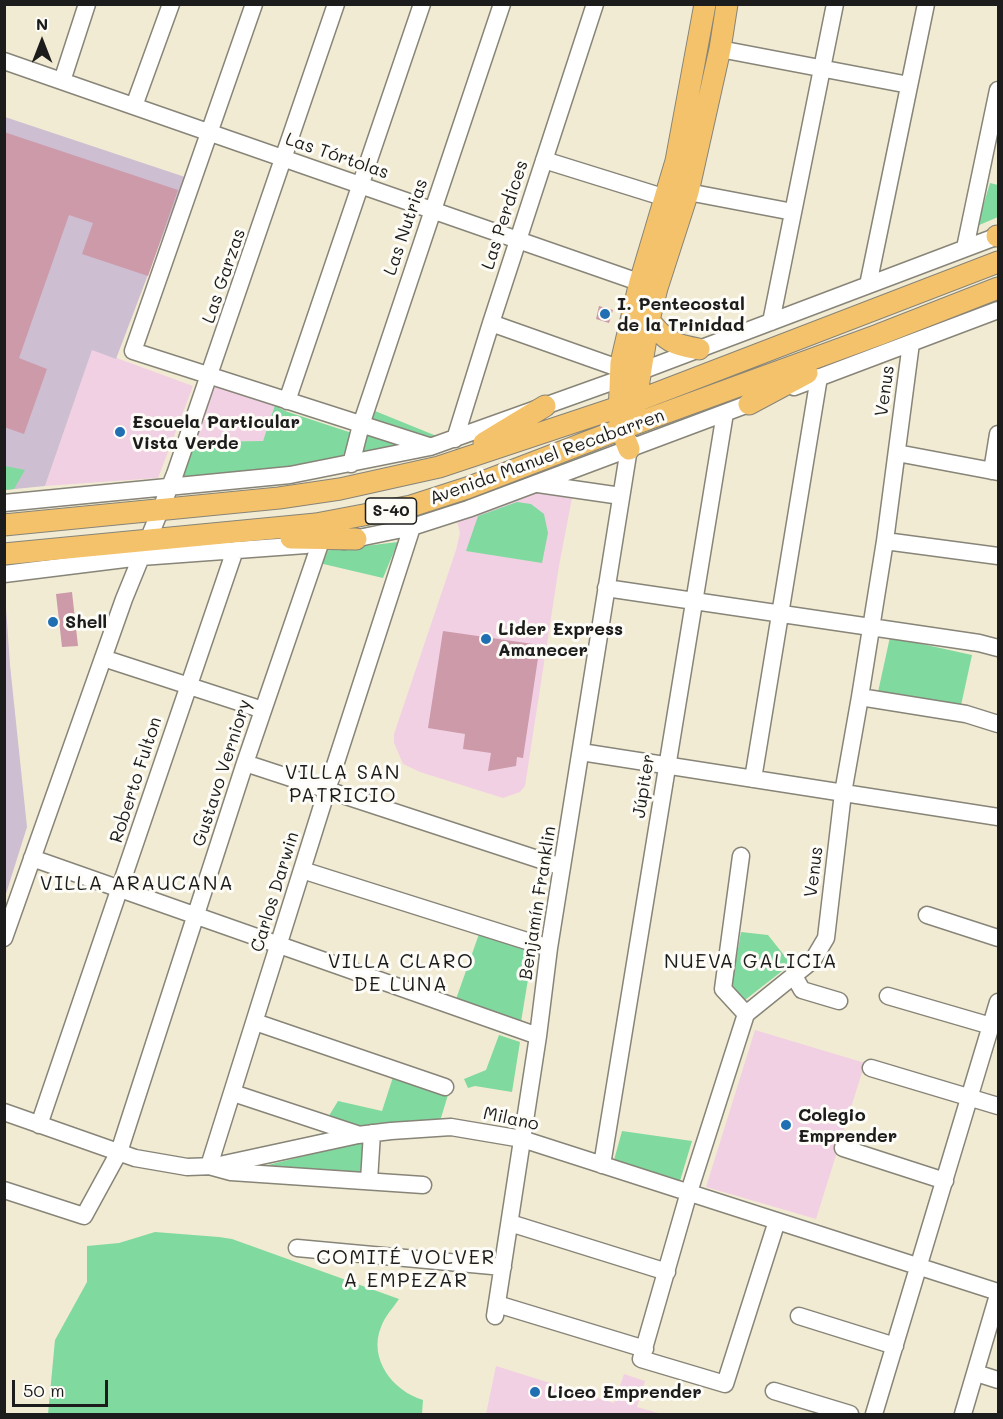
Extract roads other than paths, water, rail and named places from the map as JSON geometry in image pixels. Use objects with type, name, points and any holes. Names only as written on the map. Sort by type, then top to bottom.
[{"type":"main road","points":[[629,449],[626,405],[627,373],[649,285],[684,123],[705,4]]},
{"type":"main road","points":[[627,373],[649,320],[649,285],[688,192],[720,49],[727,4]]},
{"type":"main road","points":[[696,60],[708,51],[720,49]]},
{"type":"main road","name":"Avenida Manuel Recabarren","points":[[4,525],[279,498],[340,489],[439,467],[626,405],[999,262]]},
{"type":"main road","name":"Avenida Manuel Recabarren","points":[[4,554],[145,548],[216,534],[338,521],[411,506],[467,488],[999,288]]},
{"type":"main road","points":[[649,320],[661,335],[677,346],[699,349]]},
{"type":"main road","points":[[749,404],[878,335]]},
{"type":"main road","points":[[439,467],[472,451],[545,406]]},
{"type":"main road","points":[[216,534],[356,539]]},
{"type":"street","points":[[62,81],[87,4]]},
{"type":"street","points":[[134,106],[171,4]]},
{"type":"street","points":[[254,4],[133,351],[430,447]]},
{"type":"street","name":"Las Garzas","points":[[4,938],[103,658],[170,488],[210,376],[336,4]]},
{"type":"street","points":[[287,401],[422,4]]},
{"type":"street","name":"Las Nutrias","points":[[351,464],[361,425],[502,4]]},
{"type":"street","name":"Las Perdices","points":[[455,439],[517,240],[595,4]]},
{"type":"street","points":[[771,322],[835,4]]},
{"type":"street","points":[[868,285],[926,4]]},
{"type":"street","points":[[720,49],[909,85]]},
{"type":"street","name":"Las Tórtolas","points":[[4,62],[649,285]]},
{"type":"street","points":[[965,248],[999,90]]},
{"type":"street","points":[[544,160],[666,198]]},
{"type":"street","points":[[688,192],[794,212]]},
{"type":"street","points":[[4,503],[290,475],[430,447],[545,406],[627,373],[699,349],[998,236]]},
{"type":"street","name":"Avenida Manuel Recabarren","points":[[4,574],[145,548],[235,550],[320,544],[412,527],[468,509],[999,310]]},
{"type":"street","points":[[491,323],[627,373]]},
{"type":"street","name":"Venus","points":[[746,1014],[813,960],[826,938],[843,793],[885,541],[911,343]]},
{"type":"street","points":[[753,779],[819,377]]},
{"type":"street","name":"Júpiter","points":[[602,1165],[725,413]]},
{"type":"street","points":[[897,453],[995,472],[999,435]]},
{"type":"street","name":"Benjamín Franklin","points":[[629,449],[549,948],[538,1036],[496,1310],[643,1354]]},
{"type":"street","points":[[537,483],[621,496]]},
{"type":"street","name":"Carlos Darwin","points":[[209,1166],[412,527]]},
{"type":"street","points":[[885,541],[999,556]]},
{"type":"street","name":"Gustavo Verniory","points":[[4,1190],[84,1216],[119,1152],[244,763],[320,544]]},
{"type":"street","name":"Roberto Fulton","points":[[39,1125],[235,550]]},
{"type":"street","points":[[606,588],[979,643],[999,648]]},
{"type":"street","points":[[103,658],[263,710]]},
{"type":"street","points":[[860,697],[966,714],[999,724]]},
{"type":"street","points":[[581,752],[999,817]]},
{"type":"street","points":[[244,763],[562,867]]},
{"type":"street","points":[[741,856],[723,989],[746,1014],[689,1192],[643,1354],[725,1384],[777,1221]]},
{"type":"street","points":[[32,858],[538,1036]]},
{"type":"street","points":[[302,870],[549,948]]},
{"type":"street","points":[[927,915],[999,938]]},
{"type":"street","points":[[794,976],[802,990],[839,1001]]},
{"type":"street","points":[[888,996],[991,1026]]},
{"type":"street","points":[[874,1414],[999,1002]]},
{"type":"street","points":[[255,1022],[445,1087]]},
{"type":"street","points":[[871,1068],[999,1106]]},
{"type":"street","points":[[233,1093],[365,1134],[369,1181]]},
{"type":"street","name":"Milano","points":[[4,1112],[119,1152],[160,1163],[187,1167],[209,1166],[365,1134],[451,1127],[522,1139],[999,1294]]},
{"type":"street","points":[[843,1148],[945,1181]]},
{"type":"street","points":[[209,1166],[231,1172],[423,1185]]},
{"type":"street","points":[[510,1223],[667,1272]]},
{"type":"street","points":[[297,1248],[503,1267]]},
{"type":"street","points":[[963,1414],[999,1294]]},
{"type":"street","points":[[799,1316],[895,1346]]},
{"type":"street","points":[[976,1372],[999,1380]]},
{"type":"street","points":[[774,1391],[850,1414]]},
{"type":"place","name":"I. Pentecostal de la Trinidad","points":[[605,314]]},
{"type":"place","name":"Escuela Particular Vista Verde","points":[[120,432]]},
{"type":"place","name":"Shell","points":[[53,622]]},
{"type":"place","name":"Lider Express Amanecer","points":[[486,639]]},
{"type":"place","name":"Colegio Emprender","points":[[786,1125]]},
{"type":"place","name":"Liceo Emprender","points":[[535,1392]]},
{"type":"district","name":"VILLA SAN PATRICIO","points":[[343,784]]},
{"type":"district","name":"VILLA ARAUCANA","points":[[137,884]]},
{"type":"district","name":"NUEVA GALICIA","points":[[751,962]]},
{"type":"district","name":"VILLA CLARO DE LUNA","points":[[401,974]]},
{"type":"district","name":"COMITÉ VOLVER A EMPEZAR","points":[[406,1270]]}]
